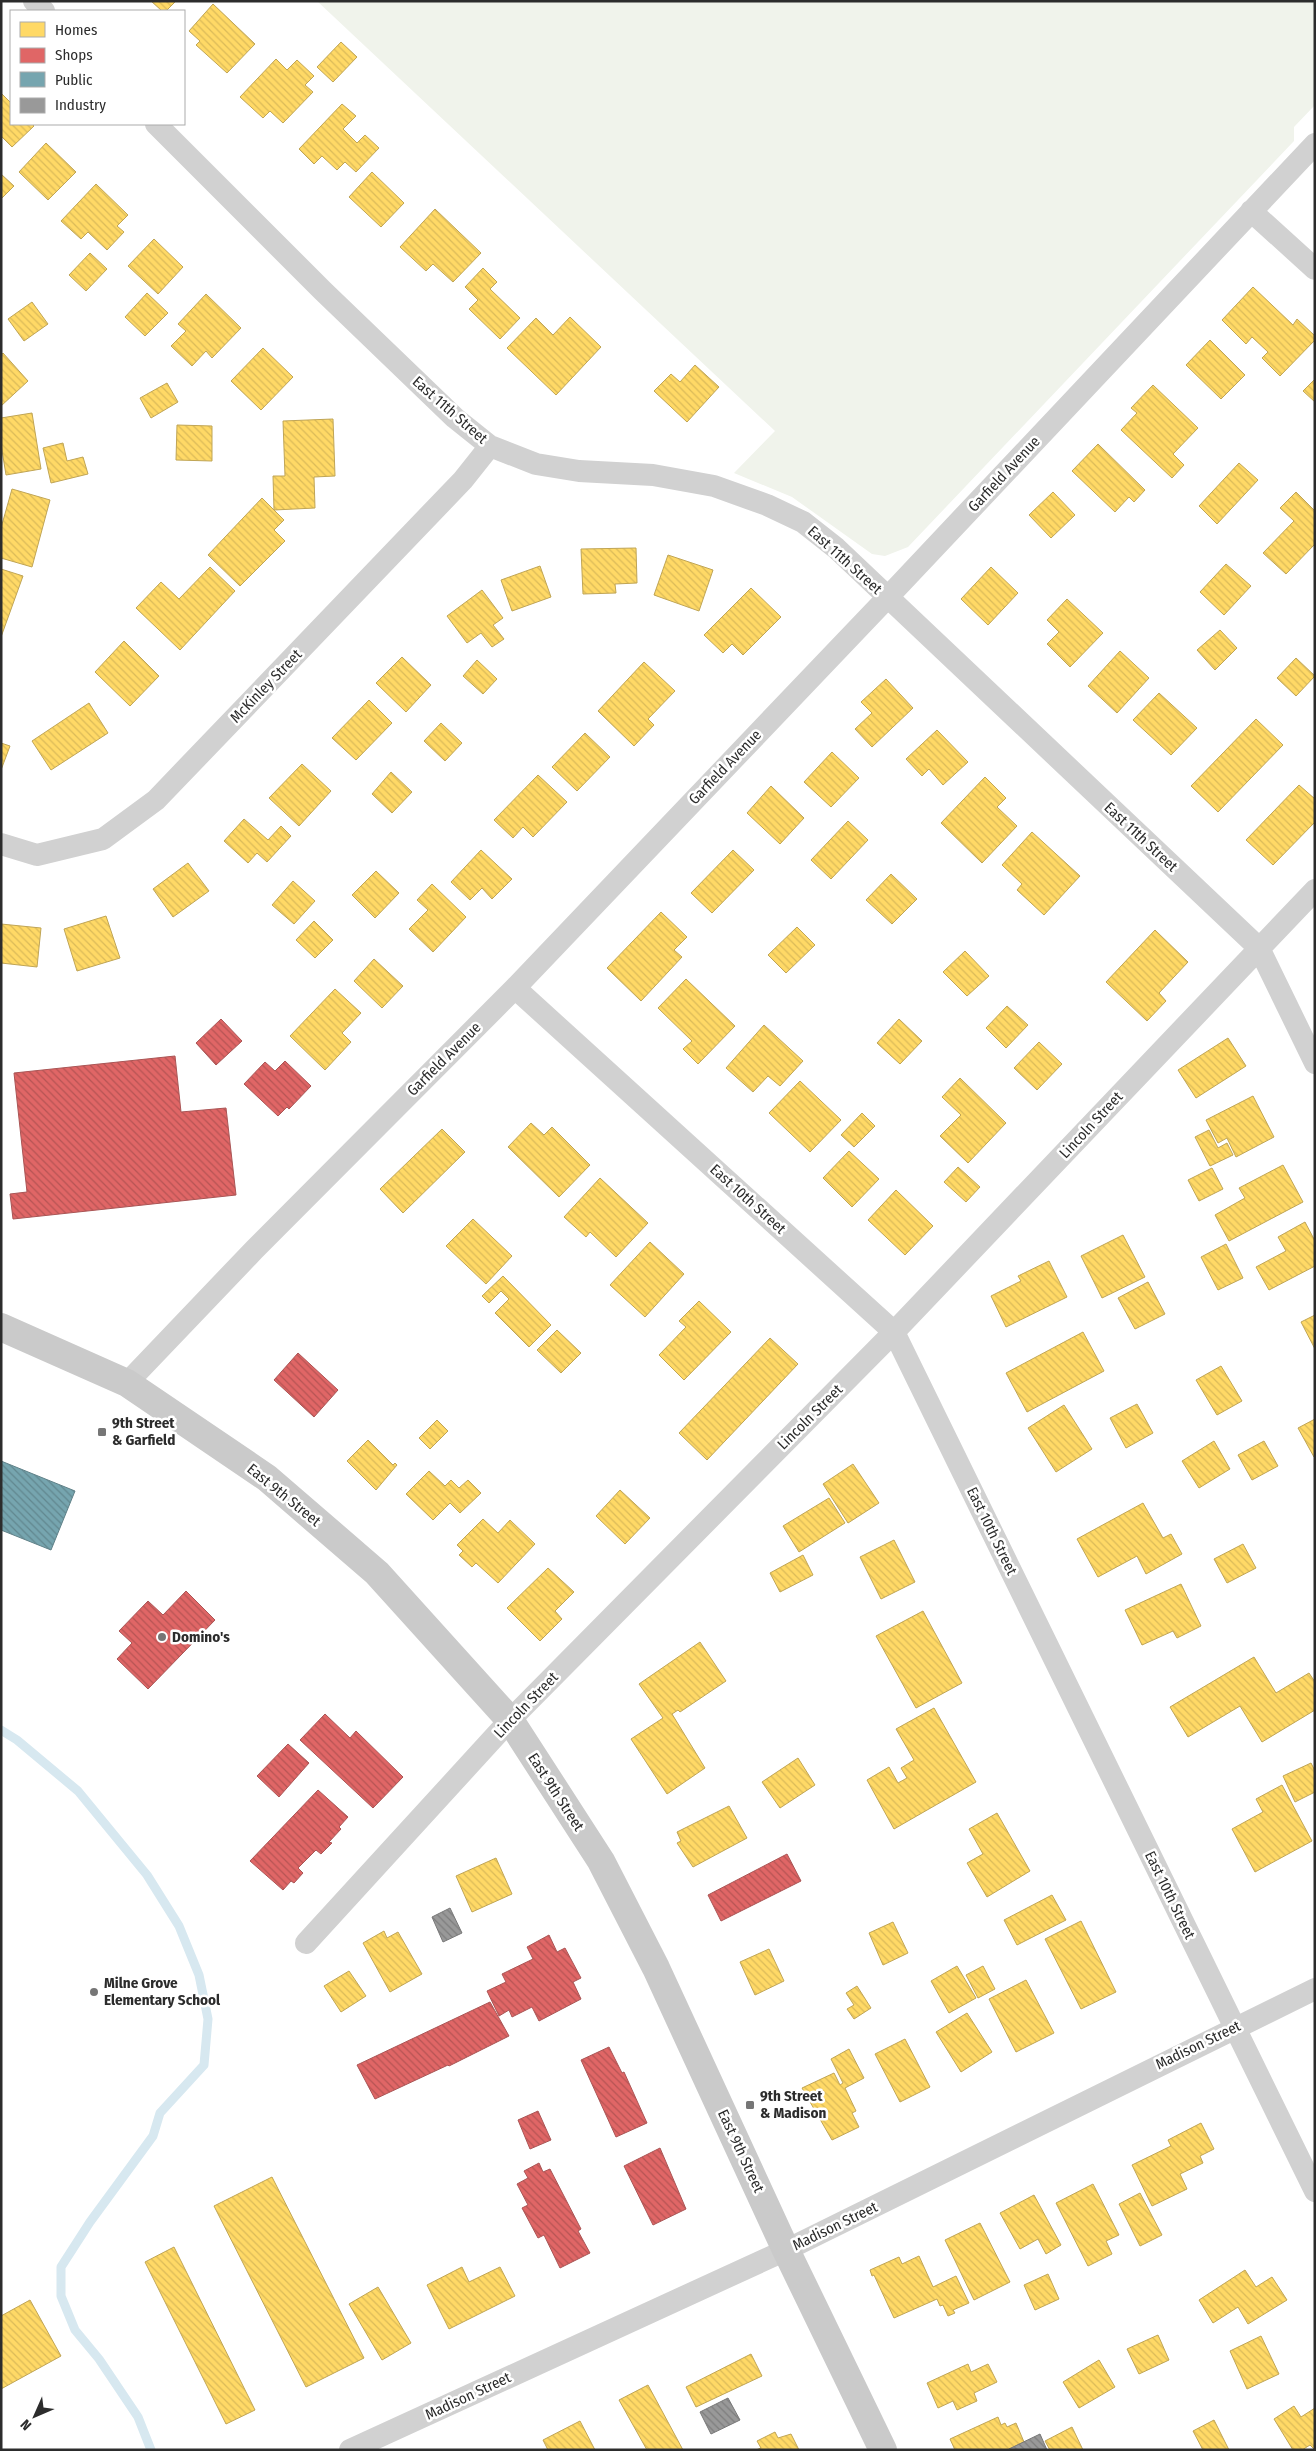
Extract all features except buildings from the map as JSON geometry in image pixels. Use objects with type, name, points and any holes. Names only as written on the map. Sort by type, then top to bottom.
[{"type":"main road","name":"East 9th Street","points":[[1,1327],[127,1383],[267,1478],[377,1573],[510,1720],[609,1878],[656,1968],[786,2250],[883,2450]]},
{"type":"street","points":[[34,1],[43,10]]},
{"type":"street","name":"East 11th Street","points":[[157,125],[323,291],[454,418],[490,446],[536,464],[579,471],[653,475],[714,486],[767,505],[804,522],[836,548],[1259,948],[1315,1064]]},
{"type":"street","name":"Garfield Avenue","points":[[127,1383],[254,1250],[515,988],[887,598],[1315,144]]},
{"type":"street","points":[[1251,211],[1315,268]]},
{"type":"street","name":"McKinley Street","points":[[1,844],[37,855],[102,839],[156,800],[463,480],[490,446]]},
{"type":"street","name":"Lincoln Street","points":[[306,1943],[510,1720],[894,1332],[1315,890]]},
{"type":"street","name":"East 10th Street","points":[[515,988],[894,1332],[1315,2191]]},
{"type":"street","name":"Madison Street","points":[[350,2450],[786,2250],[1315,1989]]},
{"type":"shaded area","points":[[317,1],[1315,1],[1315,105],[1294,127],[1294,141],[908,547],[885,556],[872,554],[792,497],[734,473],[775,431]]},
{"type":"waterway","points":[[1,1730],[17,1740],[78,1791],[147,1875],[179,1926],[199,1975],[208,2019],[204,2065],[160,2113],[153,2136],[90,2222],[61,2267],[61,2296],[75,2330],[99,2359],[138,2417],[151,2450]]},
{"type":"place","name":"9th Street & Garfield","points":[[102,1432]]},
{"type":"place","name":"Domino's","points":[[162,1637]]},
{"type":"place","name":"Milne Grove Elementary School","points":[[94,1992]]},
{"type":"place","name":"9th Street & Madison","points":[[750,2105]]}]
